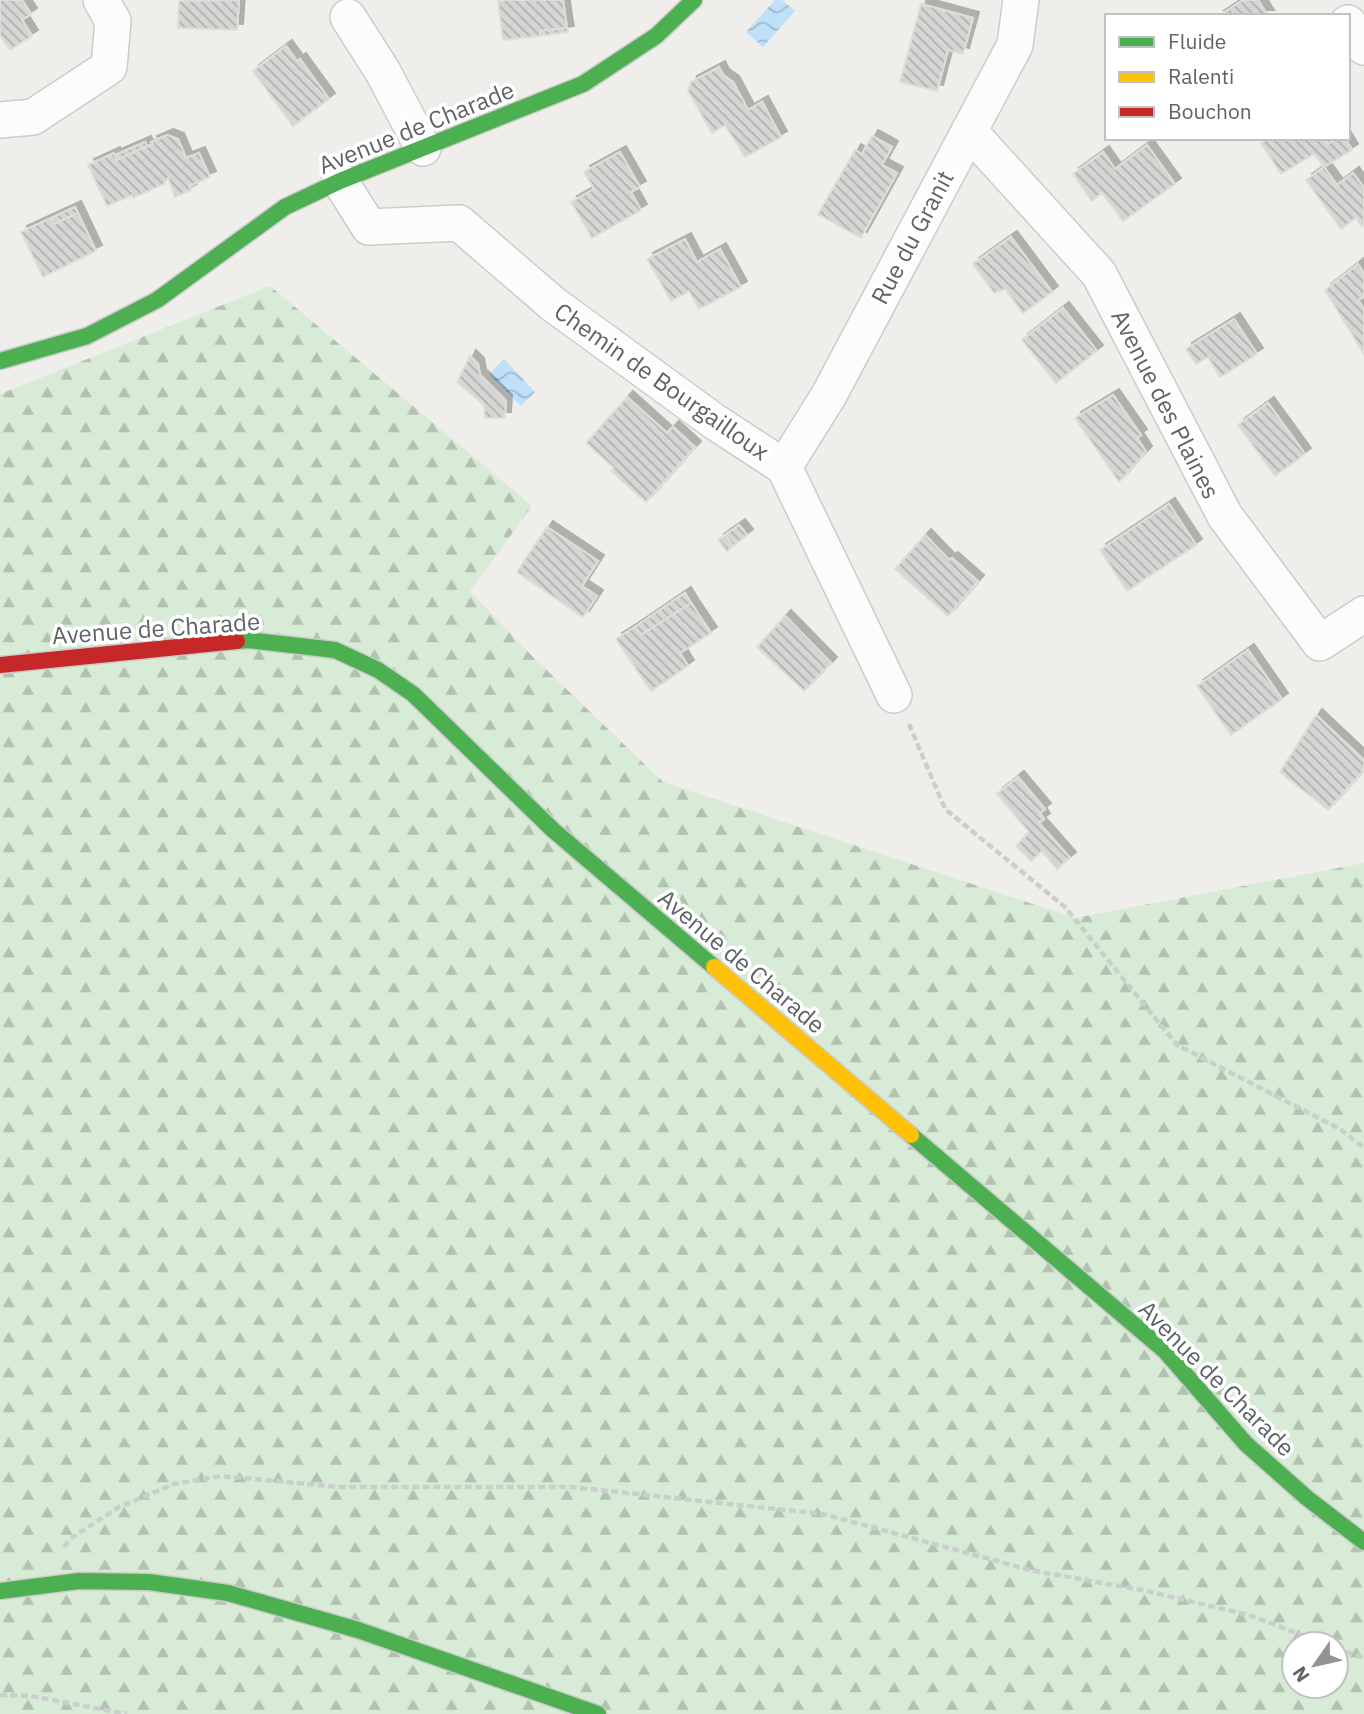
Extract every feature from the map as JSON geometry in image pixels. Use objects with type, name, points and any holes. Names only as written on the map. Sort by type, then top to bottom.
[{"type":"street","points":[[0,120],[33,117],[109,67],[113,22],[101,0]]},
{"type":"street","name":"Avenue de Charade","points":[[0,361],[87,335],[157,300],[285,207],[341,181],[583,84],[656,36],[694,0]]},
{"type":"street","name":"Rue du Granit","points":[[784,467],[830,395],[1015,45],[1021,0]]},
{"type":"street","points":[[348,17],[383,72],[423,148]]},
{"type":"street","points":[[1350,26],[1364,47]]},
{"type":"street","name":"Avenue des Plaines","points":[[969,131],[1099,274],[1225,516],[1320,643],[1364,614]]},
{"type":"street","name":"Chemin de Bourgailloux","points":[[341,181],[369,227],[459,223],[553,304],[715,422],[784,467],[894,695]]},
{"type":"street","name":"Avenue de Charade","points":[[0,665],[248,640],[335,650],[378,670],[413,694],[553,830],[1165,1352],[1246,1444],[1364,1542]]},
{"type":"street","points":[[0,1591],[79,1581],[149,1582],[228,1594],[358,1630],[598,1714]]},
{"type":"path","points":[[894,695],[905,713],[945,809],[1065,907],[1177,1045],[1340,1129],[1364,1148]]},
{"type":"path","points":[[48,1585],[49,1573],[58,1554],[71,1539],[119,1507],[174,1484],[221,1476],[340,1487],[571,1487],[823,1514],[1030,1570],[1147,1591],[1249,1615],[1289,1630]]},
{"type":"path","points":[[0,1695],[31,1696],[127,1714]]},
{"type":"green space","points":[[270,286],[532,506],[470,591],[532,656],[663,782],[1075,918],[1364,863],[1364,1714],[0,1714],[0,394]]},
{"type":"water","points":[[775,0],[782,0],[795,11],[763,47],[746,32]]},
{"type":"water","points":[[504,359],[535,392],[521,406],[489,374]]},
{"type":"building","points":[[0,0],[22,0],[31,14],[22,20],[32,36],[10,50],[0,35]]},
{"type":"building","points":[[239,0],[237,30],[178,28],[179,1]]},
{"type":"building","points":[[498,0],[563,0],[567,28],[540,31],[540,36],[503,40]]},
{"type":"building","points":[[1243,0],[1258,0],[1267,14],[1222,14]]},
{"type":"building","points":[[921,4],[973,18],[963,54],[948,50],[937,91],[900,82]]},
{"type":"building","points":[[567,28],[568,32],[540,36],[540,31]]},
{"type":"building","points":[[286,46],[297,61],[300,59],[329,99],[293,126],[253,71]]},
{"type":"building","points":[[719,67],[723,75],[733,82],[748,110],[762,102],[781,137],[745,157],[725,125],[712,133],[688,91],[691,82]]},
{"type":"building","points":[[167,135],[178,139],[186,158],[199,153],[210,177],[189,186],[191,190],[175,197],[168,178],[164,184],[107,206],[88,165],[114,153],[117,160]]},
{"type":"building","points":[[872,136],[892,147],[882,165],[897,173],[861,238],[818,214],[855,150],[862,154]]},
{"type":"building","points":[[1265,140],[1325,140],[1328,144],[1334,140],[1346,140],[1352,150],[1324,167],[1314,154],[1281,174],[1261,143]]},
{"type":"building","points":[[145,142],[147,146],[117,160],[115,155]]},
{"type":"building","points":[[1147,145],[1175,184],[1123,221],[1102,193],[1092,201],[1073,174],[1103,152],[1115,169]]},
{"type":"building","points":[[620,152],[640,187],[631,192],[641,210],[592,238],[571,202],[594,189],[584,172]]},
{"type":"building","points":[[1324,167],[1337,185],[1353,173],[1364,188],[1362,227],[1356,218],[1341,229],[1306,180]]},
{"type":"building","points":[[75,207],[78,213],[54,224],[51,218]]},
{"type":"building","points":[[78,213],[96,251],[43,277],[21,232],[51,218],[54,224]]},
{"type":"building","points":[[1011,237],[1052,292],[1023,313],[1005,289],[994,293],[973,264]]},
{"type":"building","points":[[685,239],[697,262],[720,249],[741,287],[699,309],[689,291],[671,301],[647,259]]},
{"type":"building","points":[[1358,264],[1364,274],[1364,297],[1358,300],[1364,309],[1364,354],[1325,290]]},
{"type":"building","points":[[1063,308],[1097,351],[1056,383],[1022,340]]},
{"type":"building","points":[[1234,319],[1257,354],[1220,377],[1208,357],[1196,364],[1186,349]]},
{"type":"building","points":[[470,356],[478,364],[480,375],[506,401],[505,418],[485,418],[484,405],[457,382]]},
{"type":"building","points":[[1113,395],[1141,435],[1137,438],[1146,452],[1119,482],[1075,418]]},
{"type":"building","points":[[627,397],[667,433],[673,427],[695,447],[646,502],[611,471],[614,468],[586,443]]},
{"type":"building","points":[[1268,403],[1305,454],[1275,476],[1238,425]]},
{"type":"building","points":[[1169,504],[1196,545],[1127,591],[1100,550]]},
{"type":"building","points":[[739,525],[747,535],[733,546],[725,535]]},
{"type":"building","points":[[547,527],[598,561],[582,586],[597,596],[583,617],[517,572]]},
{"type":"building","points":[[725,535],[733,546],[727,551],[718,540]]},
{"type":"building","points":[[925,535],[949,560],[952,558],[978,581],[948,616],[895,569]]},
{"type":"building","points":[[685,593],[691,603],[641,635],[635,627]]},
{"type":"building","points":[[691,603],[711,633],[680,653],[688,666],[651,691],[616,639],[635,627],[641,635]]},
{"type":"building","points":[[785,616],[831,663],[804,691],[757,647]]},
{"type":"building","points":[[1248,650],[1282,699],[1231,735],[1197,686]]},
{"type":"building","points":[[1316,715],[1364,760],[1364,770],[1328,810],[1280,772]]},
{"type":"building","points":[[1018,777],[1045,809],[1040,813],[1044,819],[1039,823],[1070,858],[1057,869],[1042,851],[1031,861],[1016,846],[1029,832],[997,794]]},
{"type":"traffic: fast","points":[[0,361],[87,336],[157,300],[285,207],[340,181],[583,84],[656,36],[694,0]]},
{"type":"traffic: fast","points":[[237,641],[335,650],[378,670],[413,694],[553,830],[714,967]]},
{"type":"traffic: fast","points":[[911,1135],[1165,1351],[1246,1444],[1307,1498],[1364,1542]]},
{"type":"traffic: fast","points":[[0,1591],[79,1581],[149,1582],[228,1593],[358,1630],[598,1714]]},
{"type":"traffic: slow","points":[[714,967],[911,1135]]},
{"type":"traffic: jam","points":[[0,665],[237,641]]}]
